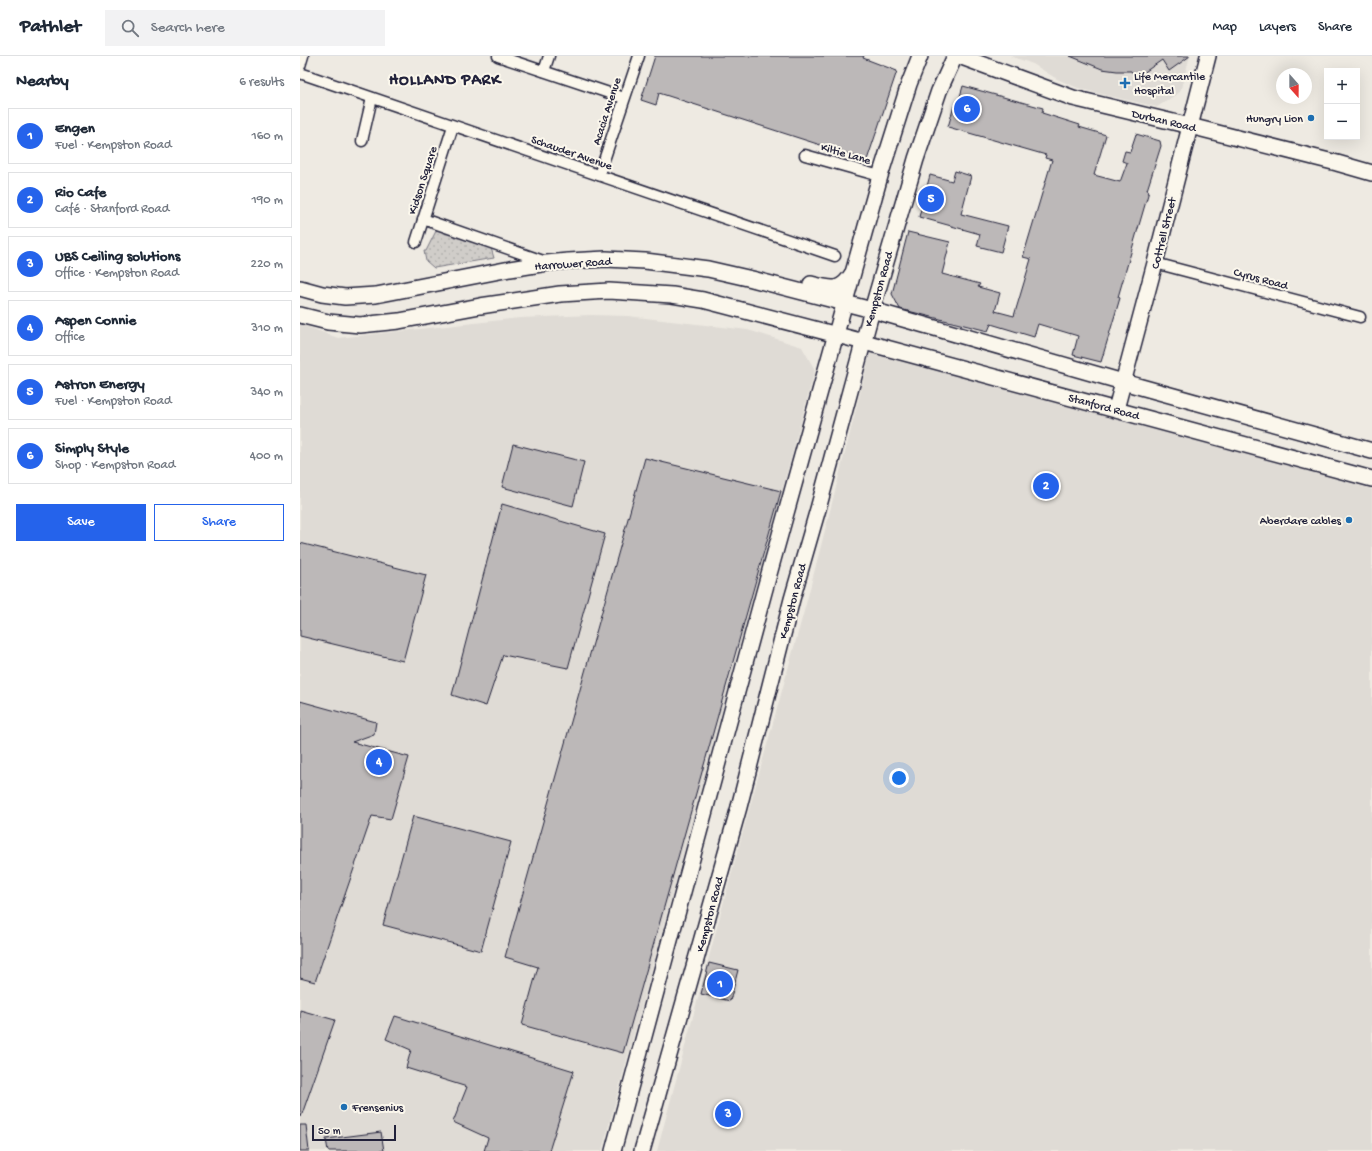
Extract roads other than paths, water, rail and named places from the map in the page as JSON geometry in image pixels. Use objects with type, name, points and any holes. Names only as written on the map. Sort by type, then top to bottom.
[{"type":"main road","points":[[613,1151],[764,592],[844,303],[880,176],[909,84],[920,56]]},
{"type":"main road","name":"Kempston Road","points":[[642,1151],[739,807],[792,599],[872,310],[918,152],[939,91],[955,56]]},
{"type":"main road","name":"Durban Road","points":[[959,56],[1073,98],[1337,163],[1372,174]]},
{"type":"main road","name":"Cottrell Street","points":[[1116,409],[1208,56]]},
{"type":"main road","name":"Harrower Road","points":[[300,288],[322,294],[345,297],[376,295],[547,263],[606,259],[708,269],[844,303]]},
{"type":"main road","points":[[752,279],[770,275],[829,289],[842,286],[853,273]]},
{"type":"main road","points":[[300,315],[346,325],[378,324],[560,294],[609,291],[672,295],[703,300],[836,334]]},
{"type":"main road","points":[[844,303],[1372,451]]},
{"type":"main road","name":"Stanford Road","points":[[836,334],[1372,479]]},
{"type":"street","points":[[300,73],[303,56]]},
{"type":"street","points":[[498,56],[624,98]]},
{"type":"street","points":[[544,71],[549,56]]},
{"type":"street","name":"Acacia Avenue","points":[[599,175],[639,56]]},
{"type":"street","name":"Schauder Avenue","points":[[300,73],[835,256]]},
{"type":"street","points":[[362,141],[372,98]]},
{"type":"street","name":"Kidson Square","points":[[416,242],[453,126]]},
{"type":"street","name":"Kiltie Lane","points":[[805,155],[880,176]]},
{"type":"street","points":[[423,219],[547,263]]},
{"type":"street","name":"Cyrus Road","points":[[1155,263],[1360,317]]},
{"type":"place","name":"Life Mercantile Hospital","points":[[1125,83]]},
{"type":"place","name":"Simply Style","points":[[967,109]]},
{"type":"place","name":"Hungry Lion","points":[[1311,118]]},
{"type":"place","name":"Astron Energy","points":[[931,199]]},
{"type":"place","name":"Rio Cafe","points":[[1046,486]]},
{"type":"place","name":"Aberdare cables","points":[[1349,520]]},
{"type":"place","name":"Aspen Connie","points":[[379,762]]},
{"type":"place","name":"Engen","points":[[720,984]]},
{"type":"place","name":"Frensenius","points":[[344,1107]]},
{"type":"place","name":"UBS Ceiling solutions","points":[[728,1114]]},
{"type":"district","name":"HOLLAND PARK","points":[[445,78]]}]
